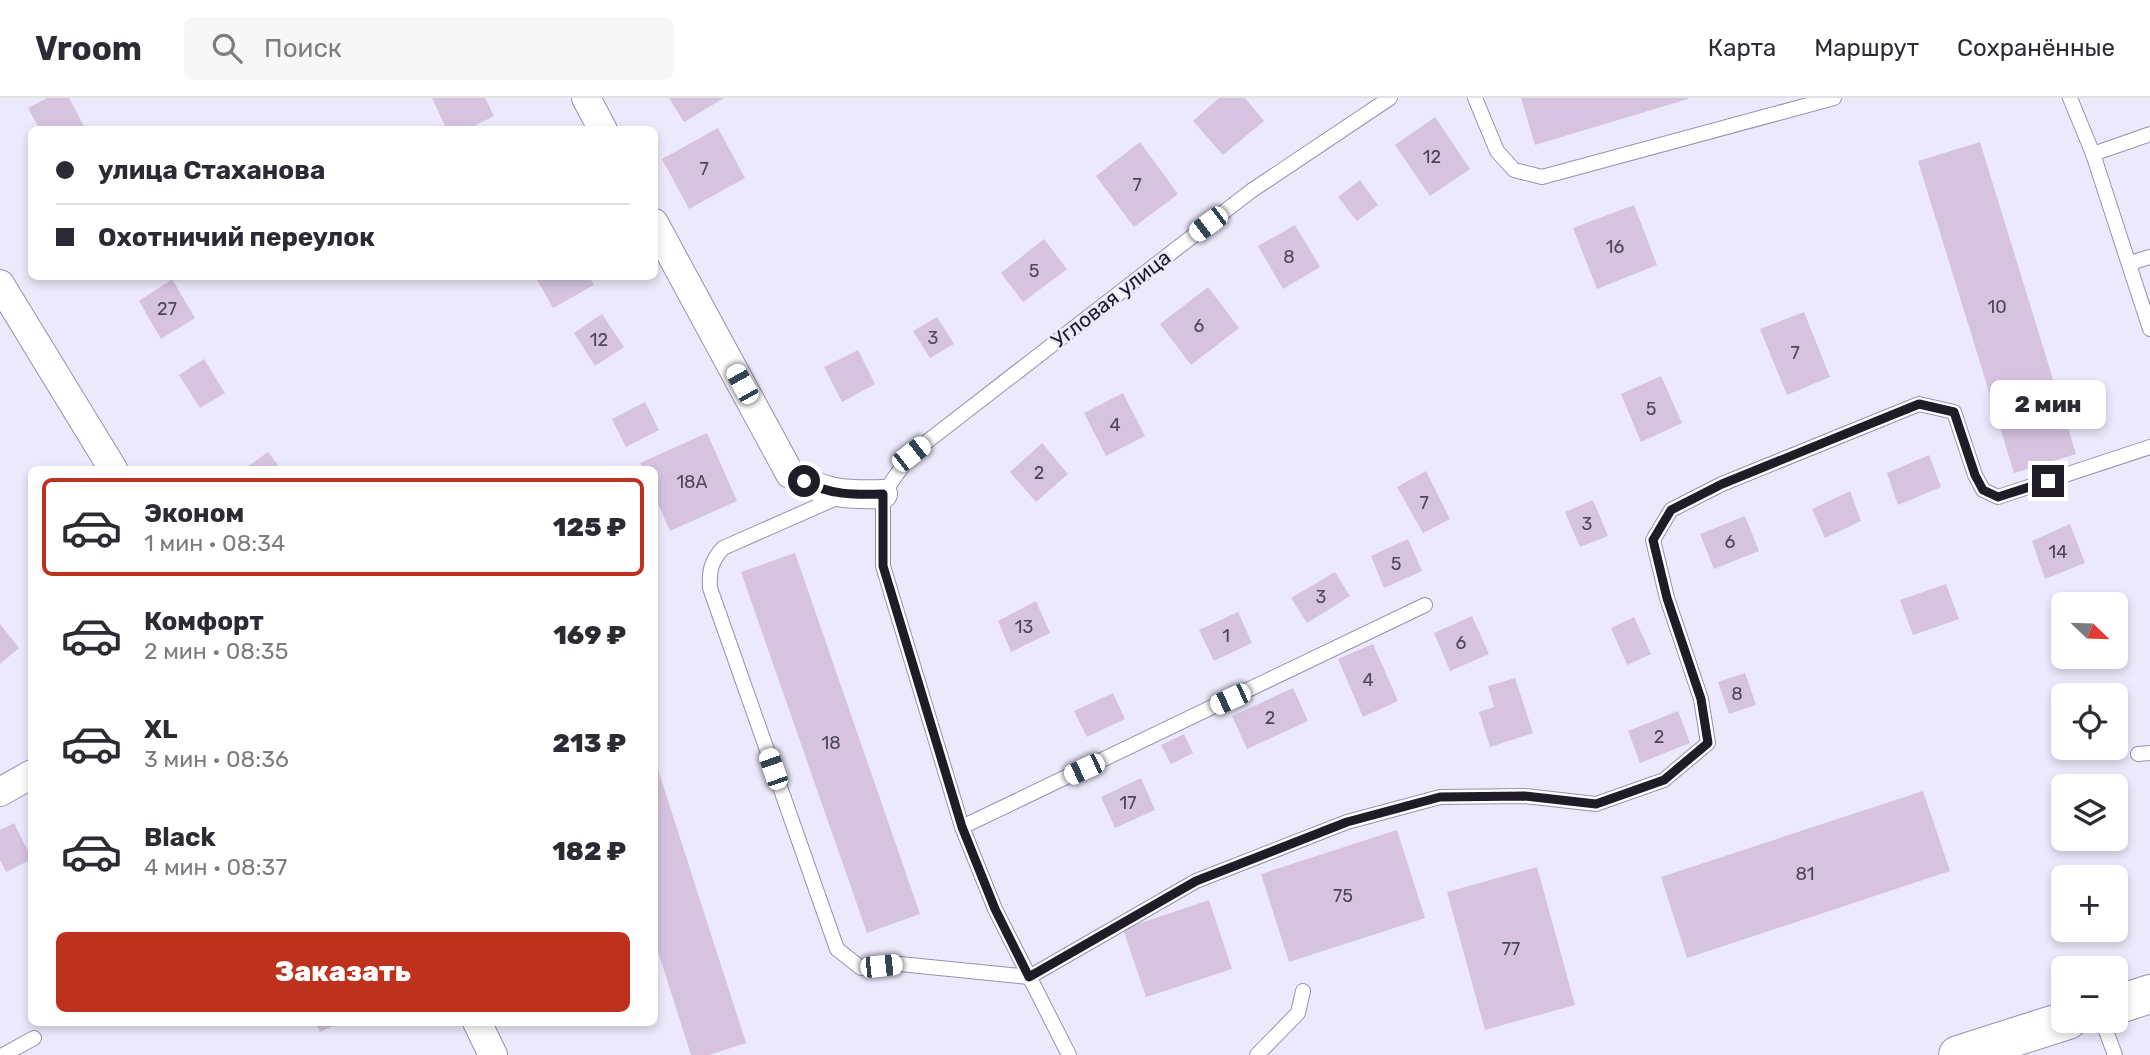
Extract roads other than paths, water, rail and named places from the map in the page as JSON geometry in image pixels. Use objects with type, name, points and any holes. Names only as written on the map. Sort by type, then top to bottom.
[{"type":"highway","points":[[2128,1001],[2150,994]]},
{"type":"highway","points":[[1958,1055],[2051,1025]]},
{"type":"street","points":[[586,98],[601,126]]},
{"type":"street","points":[[658,230],[790,474],[817,489],[844,495],[883,494]]},
{"type":"street","points":[[0,284],[111,466]]},
{"type":"street","points":[[0,792],[28,776]]},
{"type":"street","points":[[479,1026],[493,1055]]},
{"type":"lane","name":"Угловая улица","points":[[883,494],[911,454],[922,445],[1251,191],[1390,98]]},
{"type":"lane","points":[[1475,98],[1497,151],[1514,170],[1542,177],[1834,98]]},
{"type":"lane","points":[[2070,98],[2093,154],[2150,329]]},
{"type":"lane","points":[[2093,154],[2150,134]]},
{"type":"lane","points":[[2130,263],[2150,257]]},
{"type":"lane","points":[[844,495],[723,548],[713,558],[709,572],[710,588],[837,949],[861,968],[900,964],[1029,977],[1196,881],[1347,822],[1440,797],[1525,796],[1596,804],[1664,780],[1708,743],[1701,699],[1667,598],[1653,540],[1671,510],[1722,484],[1919,404],[1954,412],[1975,475],[1983,490],[1998,497],[2150,447]]},
{"type":"lane","points":[[883,494],[883,566],[962,827],[995,909],[1069,1055]]},
{"type":"lane","points":[[962,827],[1425,605]]},
{"type":"lane","points":[[1257,1055],[1298,1013],[1303,991]]},
{"type":"lane","points":[[2107,1033],[2115,1055]]},
{"type":"lane","points":[[3,1055],[34,1038]]}]
